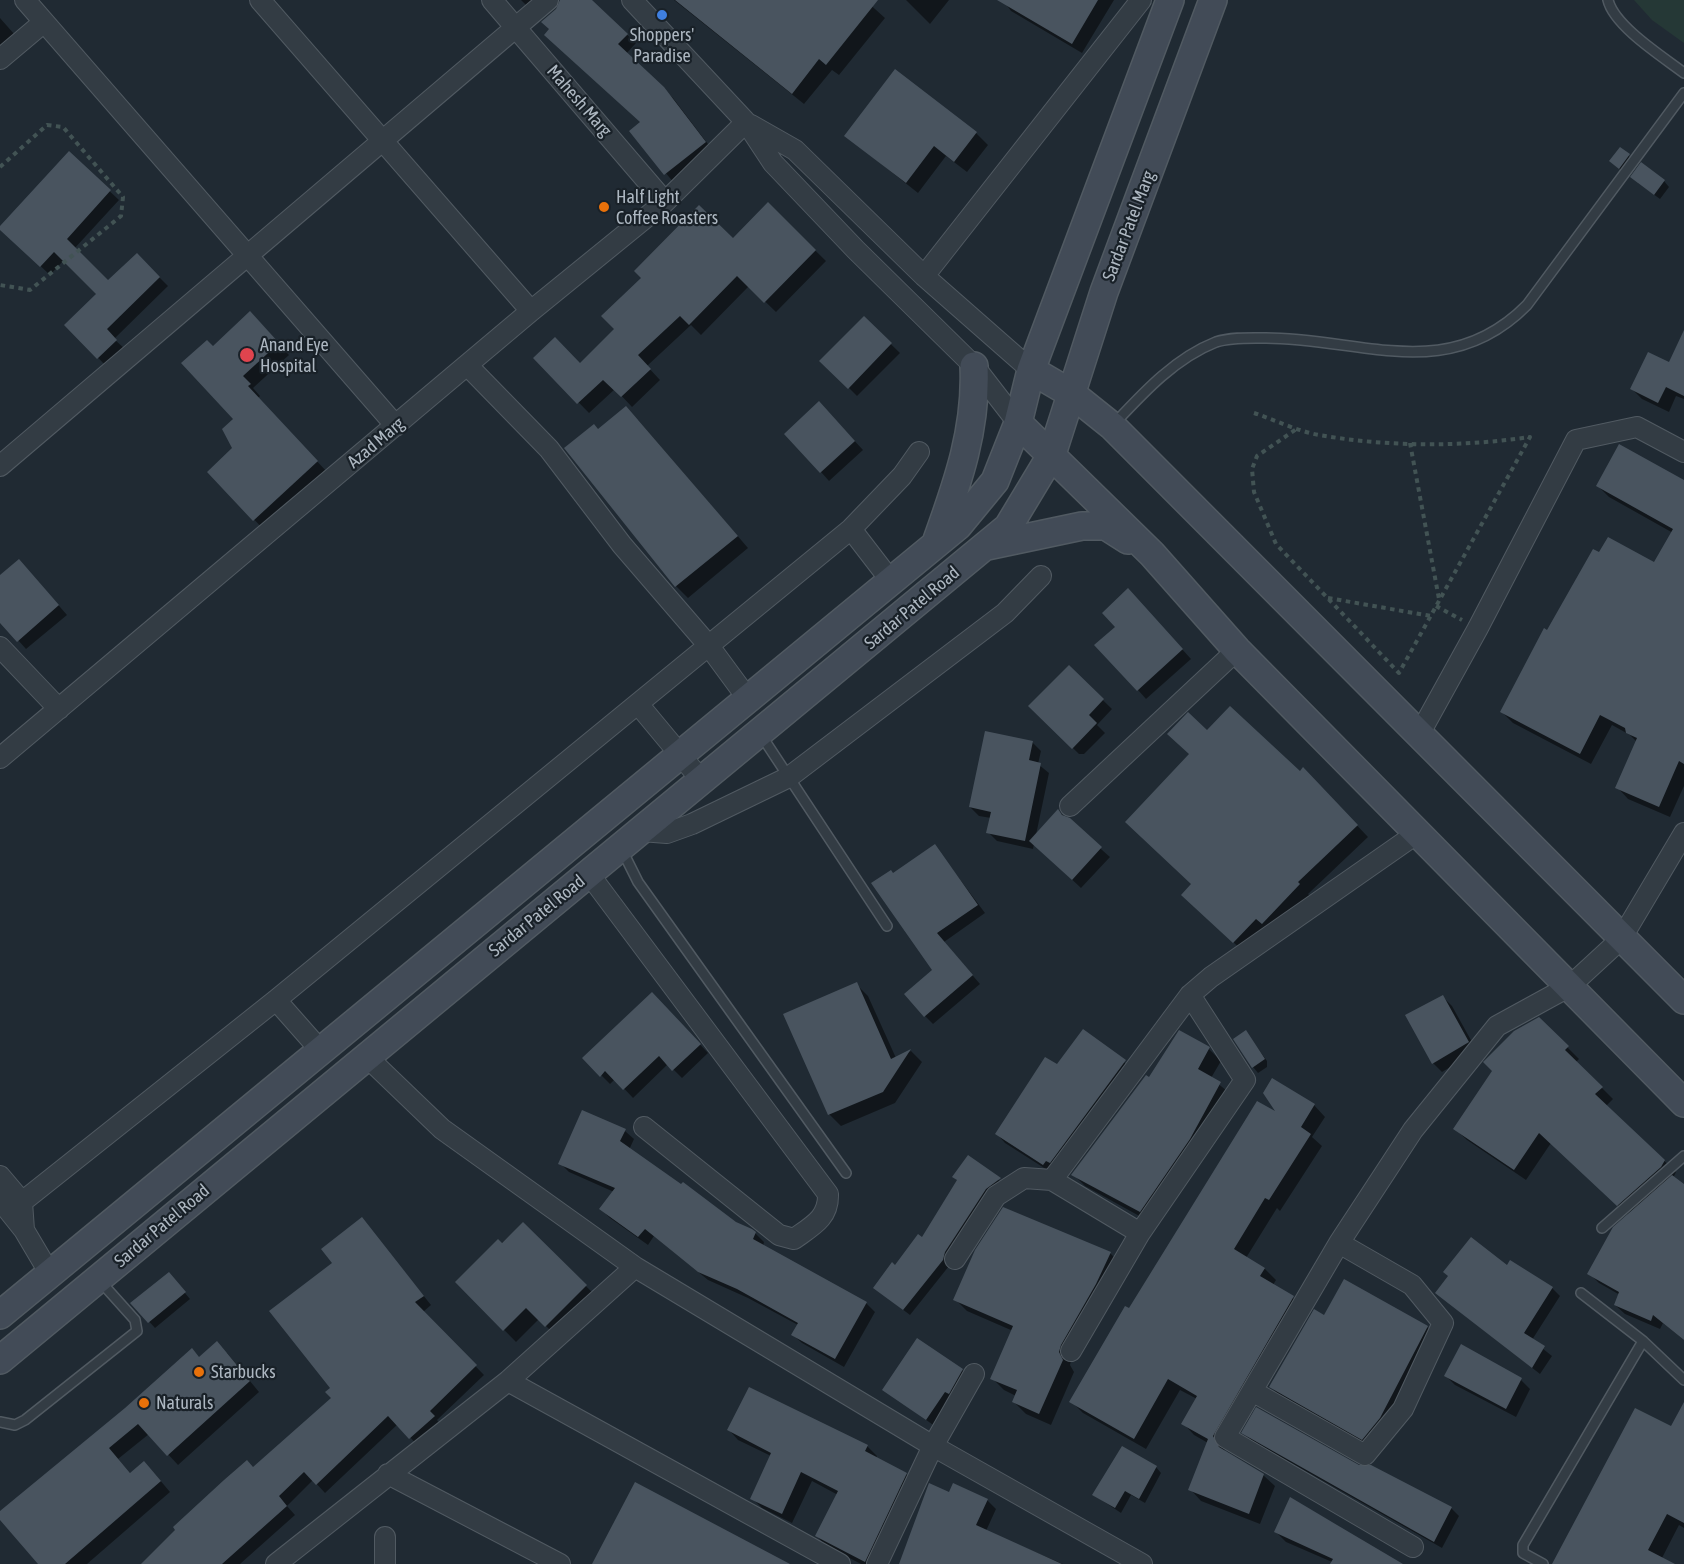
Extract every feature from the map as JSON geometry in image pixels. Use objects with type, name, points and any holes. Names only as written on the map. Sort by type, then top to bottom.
[{"type":"street","points":[[25,0],[396,426]]},
{"type":"street","points":[[260,0],[531,311]]},
{"type":"street","name":"Mahesh Marg","points":[[492,0],[665,202]]},
{"type":"street","points":[[0,466],[548,0]]},
{"type":"street","points":[[632,0],[746,122],[773,163],[856,250],[974,366],[1018,423],[1152,554],[1237,650],[1416,834],[1570,986],[1684,1103]]},
{"type":"street","points":[[924,276],[1142,0]]},
{"type":"street","name":"Sardar Patel Road","points":[[0,1315],[958,526],[995,481],[1018,423],[1031,370],[1170,0]]},
{"type":"street","name":"Sardar Patel Marg","points":[[1052,454],[1104,292],[1213,0]]},
{"type":"street","points":[[0,58],[44,22]]},
{"type":"street","points":[[746,122],[795,150],[924,276],[1031,370],[1072,394],[1112,426],[1684,1000]]},
{"type":"street","name":"Azad Marg","points":[[0,758],[531,311],[665,202],[746,122]]},
{"type":"street","points":[[467,365],[549,449],[622,545],[709,646],[748,699]]},
{"type":"street","points":[[936,544],[962,472],[976,399],[974,366]]},
{"type":"street","points":[[1420,733],[1479,628],[1576,440],[1637,427],[1684,452]]},
{"type":"street","points":[[22,1202],[276,1000],[851,529],[902,476],[919,452]]},
{"type":"street","name":"Sardar Patel Road","points":[[0,1360],[985,546],[1008,526],[1052,454]]},
{"type":"street","points":[[985,546],[1082,526],[1107,526],[1152,554]]},
{"type":"street","points":[[851,529],[891,581]]},
{"type":"street","points":[[638,789],[641,831],[667,832],[692,824],[789,777],[1005,613],[1041,576]]},
{"type":"street","points":[[0,647],[59,709]]},
{"type":"street","points":[[1070,806],[1237,650]]},
{"type":"street","points":[[638,704],[702,781]]},
{"type":"street","points":[[1413,1547],[1225,1437],[1339,1243],[1413,1130],[1497,1026],[1570,986],[1621,939],[1684,833]]},
{"type":"street","points":[[1052,1180],[1190,995],[1211,977],[1416,834]]},
{"type":"street","points":[[589,874],[828,1194],[828,1205],[821,1220],[794,1239],[779,1235],[644,1127]]},
{"type":"street","points":[[1071,1350],[1140,1233],[1245,1080],[1190,995]]},
{"type":"street","points":[[276,1000],[321,1051]]},
{"type":"street","points":[[366,1056],[442,1129],[635,1267],[933,1446],[1142,1564]]},
{"type":"street","points":[[0,1176],[22,1202],[24,1230]]},
{"type":"street","points":[[955,1259],[996,1197],[1024,1179],[1052,1180],[1140,1233]]},
{"type":"street","points":[[0,1200],[24,1230],[50,1274]]},
{"type":"street","points":[[1252,1391],[1365,1455],[1403,1409],[1443,1323],[1412,1285],[1339,1243]]},
{"type":"street","points":[[276,1564],[508,1381],[635,1267]]},
{"type":"street","points":[[877,1564],[933,1446],[974,1374]]},
{"type":"street","points":[[508,1381],[840,1564]]},
{"type":"street","points":[[388,1474],[560,1564]]},
{"type":"street","points":[[385,1564],[386,1537]]},
{"type":"lane","points":[[1608,0],[1610,9],[1640,39],[1684,74]]},
{"type":"lane","points":[[1112,426],[1137,399],[1190,354],[1219,341],[1284,338],[1369,350],[1412,353],[1446,349],[1480,339],[1506,325],[1527,305],[1684,93]]},
{"type":"lane","points":[[760,734],[886,926]]},
{"type":"lane","points":[[641,831],[638,882],[846,1173]]},
{"type":"lane","points":[[1602,1228],[1684,1156]]},
{"type":"lane","points":[[0,1422],[15,1425],[25,1420],[137,1331],[135,1320],[98,1279]]},
{"type":"lane","points":[[1581,1293],[1643,1341],[1684,1380]]},
{"type":"lane","points":[[1543,1564],[1523,1553],[1523,1545],[1643,1341]]},
{"type":"path","points":[[0,167],[47,125],[56,124],[63,127],[123,197],[124,205],[121,216],[30,290],[0,285]]},
{"type":"path","points":[[1254,413],[1298,428],[1318,435],[1410,443],[1442,445],[1530,437],[1399,672],[1276,544],[1254,492],[1252,469],[1257,456],[1298,428]]},
{"type":"path","points":[[1410,443],[1439,600]]},
{"type":"path","points":[[1327,598],[1431,616]]},
{"type":"path","points":[[1436,606],[1479,628]]},
{"type":"green space","points":[[1634,0],[1684,0],[1684,43],[1652,20]]},
{"type":"building","points":[[560,0],[592,0],[628,34],[618,44],[664,87],[706,142],[664,175],[629,131],[640,122],[544,35],[549,29],[541,22],[556,9]]},
{"type":"building","points":[[675,0],[878,0],[826,65],[819,59],[792,94]]},
{"type":"building","points":[[997,0],[1098,0],[1072,44]]},
{"type":"building","points":[[895,69],[977,132],[954,162],[934,146],[906,183],[844,136]]},
{"type":"building","points":[[1620,147],[1630,154],[1619,169],[1609,161]]},
{"type":"building","points":[[69,151],[111,190],[67,239],[108,280],[137,253],[160,277],[107,329],[117,340],[97,359],[64,325],[96,294],[54,252],[40,267],[0,230],[0,226]]},
{"type":"building","points":[[1641,162],[1665,180],[1654,195],[1630,177]]},
{"type":"building","points":[[768,202],[816,250],[764,303],[737,276],[689,325],[680,316],[638,355],[651,369],[621,397],[603,380],[577,404],[533,358],[555,337],[580,363],[614,329],[601,316],[641,278],[634,271],[699,205],[733,238]]},
{"type":"building","points":[[250,311],[279,343],[243,376],[251,384],[248,386],[318,461],[253,521],[207,472],[232,448],[222,429],[233,419],[181,363],[207,340],[213,346]]},
{"type":"building","points":[[864,316],[892,343],[848,389],[819,361]]},
{"type":"building","points":[[1684,330],[1684,396],[1666,387],[1658,403],[1630,389],[1648,352],[1669,362]]},
{"type":"building","points":[[819,401],[855,441],[820,473],[784,434]]},
{"type":"building","points":[[626,406],[738,536],[675,587],[564,448],[594,424],[598,429]]},
{"type":"building","points":[[1619,444],[1684,480],[1684,764],[1679,761],[1659,807],[1615,788],[1637,738],[1626,733],[1625,728],[1600,715],[1580,754],[1500,712],[1544,628],[1547,630],[1593,549],[1599,552],[1608,537],[1654,562],[1673,529],[1596,486]]},
{"type":"building","points":[[19,559],[59,605],[17,642],[0,623],[0,575]]},
{"type":"building","points":[[1128,588],[1183,649],[1137,691],[1094,645],[1115,627],[1102,613]]},
{"type":"building","points":[[1069,665],[1104,699],[1089,715],[1097,723],[1072,749],[1028,706]]},
{"type":"building","points":[[1230,706],[1300,771],[1303,767],[1358,825],[1298,882],[1300,884],[1262,924],[1256,919],[1233,943],[1181,895],[1191,884],[1125,822],[1189,754],[1167,734],[1188,712],[1207,730]]},
{"type":"building","points":[[985,731],[1033,741],[1029,760],[1041,763],[1025,841],[986,833],[991,812],[969,807]]},
{"type":"building","points":[[1058,809],[1062,815],[1070,818],[1102,847],[1072,880],[1029,841]]},
{"type":"building","points":[[935,844],[978,905],[937,933],[973,975],[924,1017],[904,994],[932,970],[871,883],[891,870],[893,873]]},
{"type":"building","points":[[857,982],[891,1059],[911,1049],[883,1092],[828,1115],[783,1014]]},
{"type":"building","points":[[652,992],[701,1044],[672,1071],[659,1056],[623,1090],[605,1071],[600,1077],[582,1058]]},
{"type":"building","points":[[1443,995],[1469,1042],[1432,1064],[1405,1015]]},
{"type":"building","points":[[1539,1017],[1569,1046],[1565,1050],[1603,1087],[1595,1094],[1665,1160],[1661,1167],[1617,1206],[1539,1133],[1514,1170],[1453,1129],[1492,1071],[1483,1062],[1514,1031]]},
{"type":"building","points":[[1083,1029],[1126,1060],[1050,1163],[1046,1161],[1043,1165],[995,1134],[1045,1057],[1057,1064]]},
{"type":"building","points":[[1179,1030],[1210,1047],[1198,1069],[1221,1082],[1190,1139],[1140,1212],[1071,1175],[1146,1075],[1149,1077]]},
{"type":"building","points":[[1246,1030],[1265,1059],[1252,1068],[1233,1039]]},
{"type":"building","points":[[1272,1078],[1315,1104],[1301,1127],[1311,1134],[1269,1200],[1265,1198],[1234,1249],[1265,1268],[1260,1276],[1294,1296],[1213,1436],[1219,1447],[1264,1474],[1249,1514],[1188,1490],[1208,1439],[1181,1424],[1197,1396],[1168,1379],[1134,1439],[1069,1402],[1125,1306],[1129,1308],[1257,1101],[1275,1111],[1263,1093]]},
{"type":"building","points":[[582,1110],[626,1129],[620,1141],[681,1184],[683,1182],[736,1222],[752,1229],[756,1232],[753,1239],[867,1302],[835,1359],[791,1335],[798,1323],[737,1289],[698,1272],[645,1229],[638,1237],[599,1209],[615,1188],[558,1164]]},
{"type":"building","points":[[968,1155],[1001,1178],[986,1189],[945,1252],[943,1260],[903,1310],[873,1288],[892,1262],[895,1265],[918,1234],[922,1237],[957,1180],[952,1177]]},
{"type":"building","points":[[1672,1175],[1684,1184],[1684,1340],[1653,1315],[1651,1321],[1614,1305],[1619,1292],[1587,1274],[1613,1227]]},
{"type":"building","points":[[1003,1207],[1111,1252],[1096,1284],[1061,1345],[1059,1352],[1063,1360],[1039,1414],[1012,1402],[1017,1390],[990,1379],[1013,1326],[953,1300],[975,1250]]},
{"type":"building","points":[[362,1217],[424,1296],[415,1302],[477,1365],[430,1411],[435,1416],[409,1439],[388,1416],[316,1485],[304,1472],[279,1496],[287,1506],[222,1564],[141,1564],[175,1530],[173,1527],[224,1480],[247,1460],[253,1467],[331,1398],[325,1392],[330,1388],[269,1311],[332,1263],[321,1249]]},
{"type":"building","points":[[523,1222],[587,1285],[545,1327],[526,1308],[503,1331],[455,1282],[498,1239],[502,1243]]},
{"type":"building","points":[[1471,1237],[1507,1265],[1510,1260],[1553,1287],[1524,1333],[1545,1346],[1532,1368],[1435,1293],[1448,1276],[1443,1272]]},
{"type":"building","points":[[169,1272],[186,1292],[148,1323],[130,1303]]},
{"type":"building","points":[[1344,1279],[1428,1326],[1380,1418],[1362,1440],[1269,1387],[1314,1309],[1324,1315]]},
{"type":"building","points":[[917,1338],[963,1369],[949,1394],[945,1392],[926,1420],[882,1390]]},
{"type":"building","points":[[217,1341],[250,1381],[167,1456],[138,1424],[109,1448],[130,1473],[144,1461],[161,1481],[65,1564],[38,1564],[0,1520],[0,1511],[125,1408],[192,1348],[199,1357]]},
{"type":"building","points":[[1461,1344],[1522,1378],[1506,1409],[1444,1376]]},
{"type":"building","points":[[749,1387],[868,1445],[865,1451],[907,1473],[865,1562],[815,1536],[838,1491],[801,1472],[782,1514],[750,1499],[771,1453],[727,1430]]},
{"type":"building","points":[[1684,1402],[1684,1523],[1667,1514],[1648,1550],[1675,1564],[1552,1564],[1635,1408],[1671,1426]]},
{"type":"building","points":[[1256,1407],[1359,1465],[1371,1465],[1452,1507],[1434,1542],[1241,1433]]},
{"type":"building","points":[[1122,1446],[1157,1466],[1139,1499],[1125,1491],[1115,1508],[1092,1495]]},
{"type":"building","points":[[635,1482],[790,1564],[592,1564]]},
{"type":"building","points":[[929,1483],[949,1492],[953,1483],[988,1499],[976,1525],[1062,1564],[899,1564]]},
{"type":"building","points":[[1290,1497],[1403,1564],[1330,1564],[1333,1559],[1274,1532]]},
{"type":"place","name":"Shoppers' Paradise","points":[[662,15]]},
{"type":"place","name":"Half Light Coffee Roasters","points":[[604,207]]},
{"type":"place","name":"Anand Eye Hospital","points":[[247,355]]},
{"type":"place","name":"Starbucks","points":[[199,1372]]},
{"type":"place","name":"Naturals","points":[[144,1403]]}]
